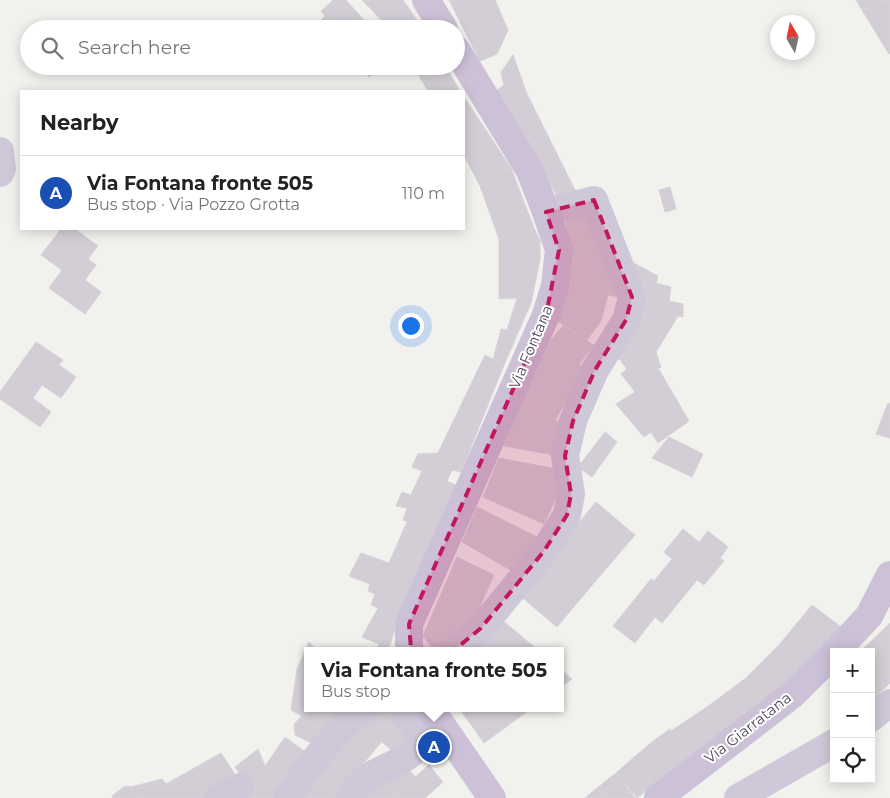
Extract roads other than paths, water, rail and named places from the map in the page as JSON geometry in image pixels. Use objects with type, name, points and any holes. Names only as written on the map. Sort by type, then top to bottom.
[{"type":"street","points":[[426,0],[438,20]]},
{"type":"street","name":"Via Fontana","points":[[409,647],[409,624],[546,315],[555,286],[559,250],[530,171],[465,64]]},
{"type":"street","points":[[0,151],[2,169],[0,173]]},
{"type":"street","points":[[458,647],[481,628],[544,552],[567,514],[571,494],[565,456],[573,421],[595,370],[626,320],[632,296],[594,200],[546,212]]},
{"type":"street","name":"Via Giarratana","points":[[838,648],[869,616],[890,575]]},
{"type":"street","points":[[869,616],[890,598]]},
{"type":"street","name":"Via Giarratana","points":[[658,798],[792,695],[830,656]]},
{"type":"street","points":[[875,715],[890,702]]},
{"type":"street","points":[[287,798],[320,750],[340,729],[360,712]]},
{"type":"street","points":[[349,798],[371,775],[399,763],[419,744],[421,739],[418,712]]},
{"type":"street","points":[[419,712],[492,798]]},
{"type":"street","points":[[738,798],[830,745]]},
{"type":"place","name":"Via Fontana fronte 505","points":[[434,747]]}]
